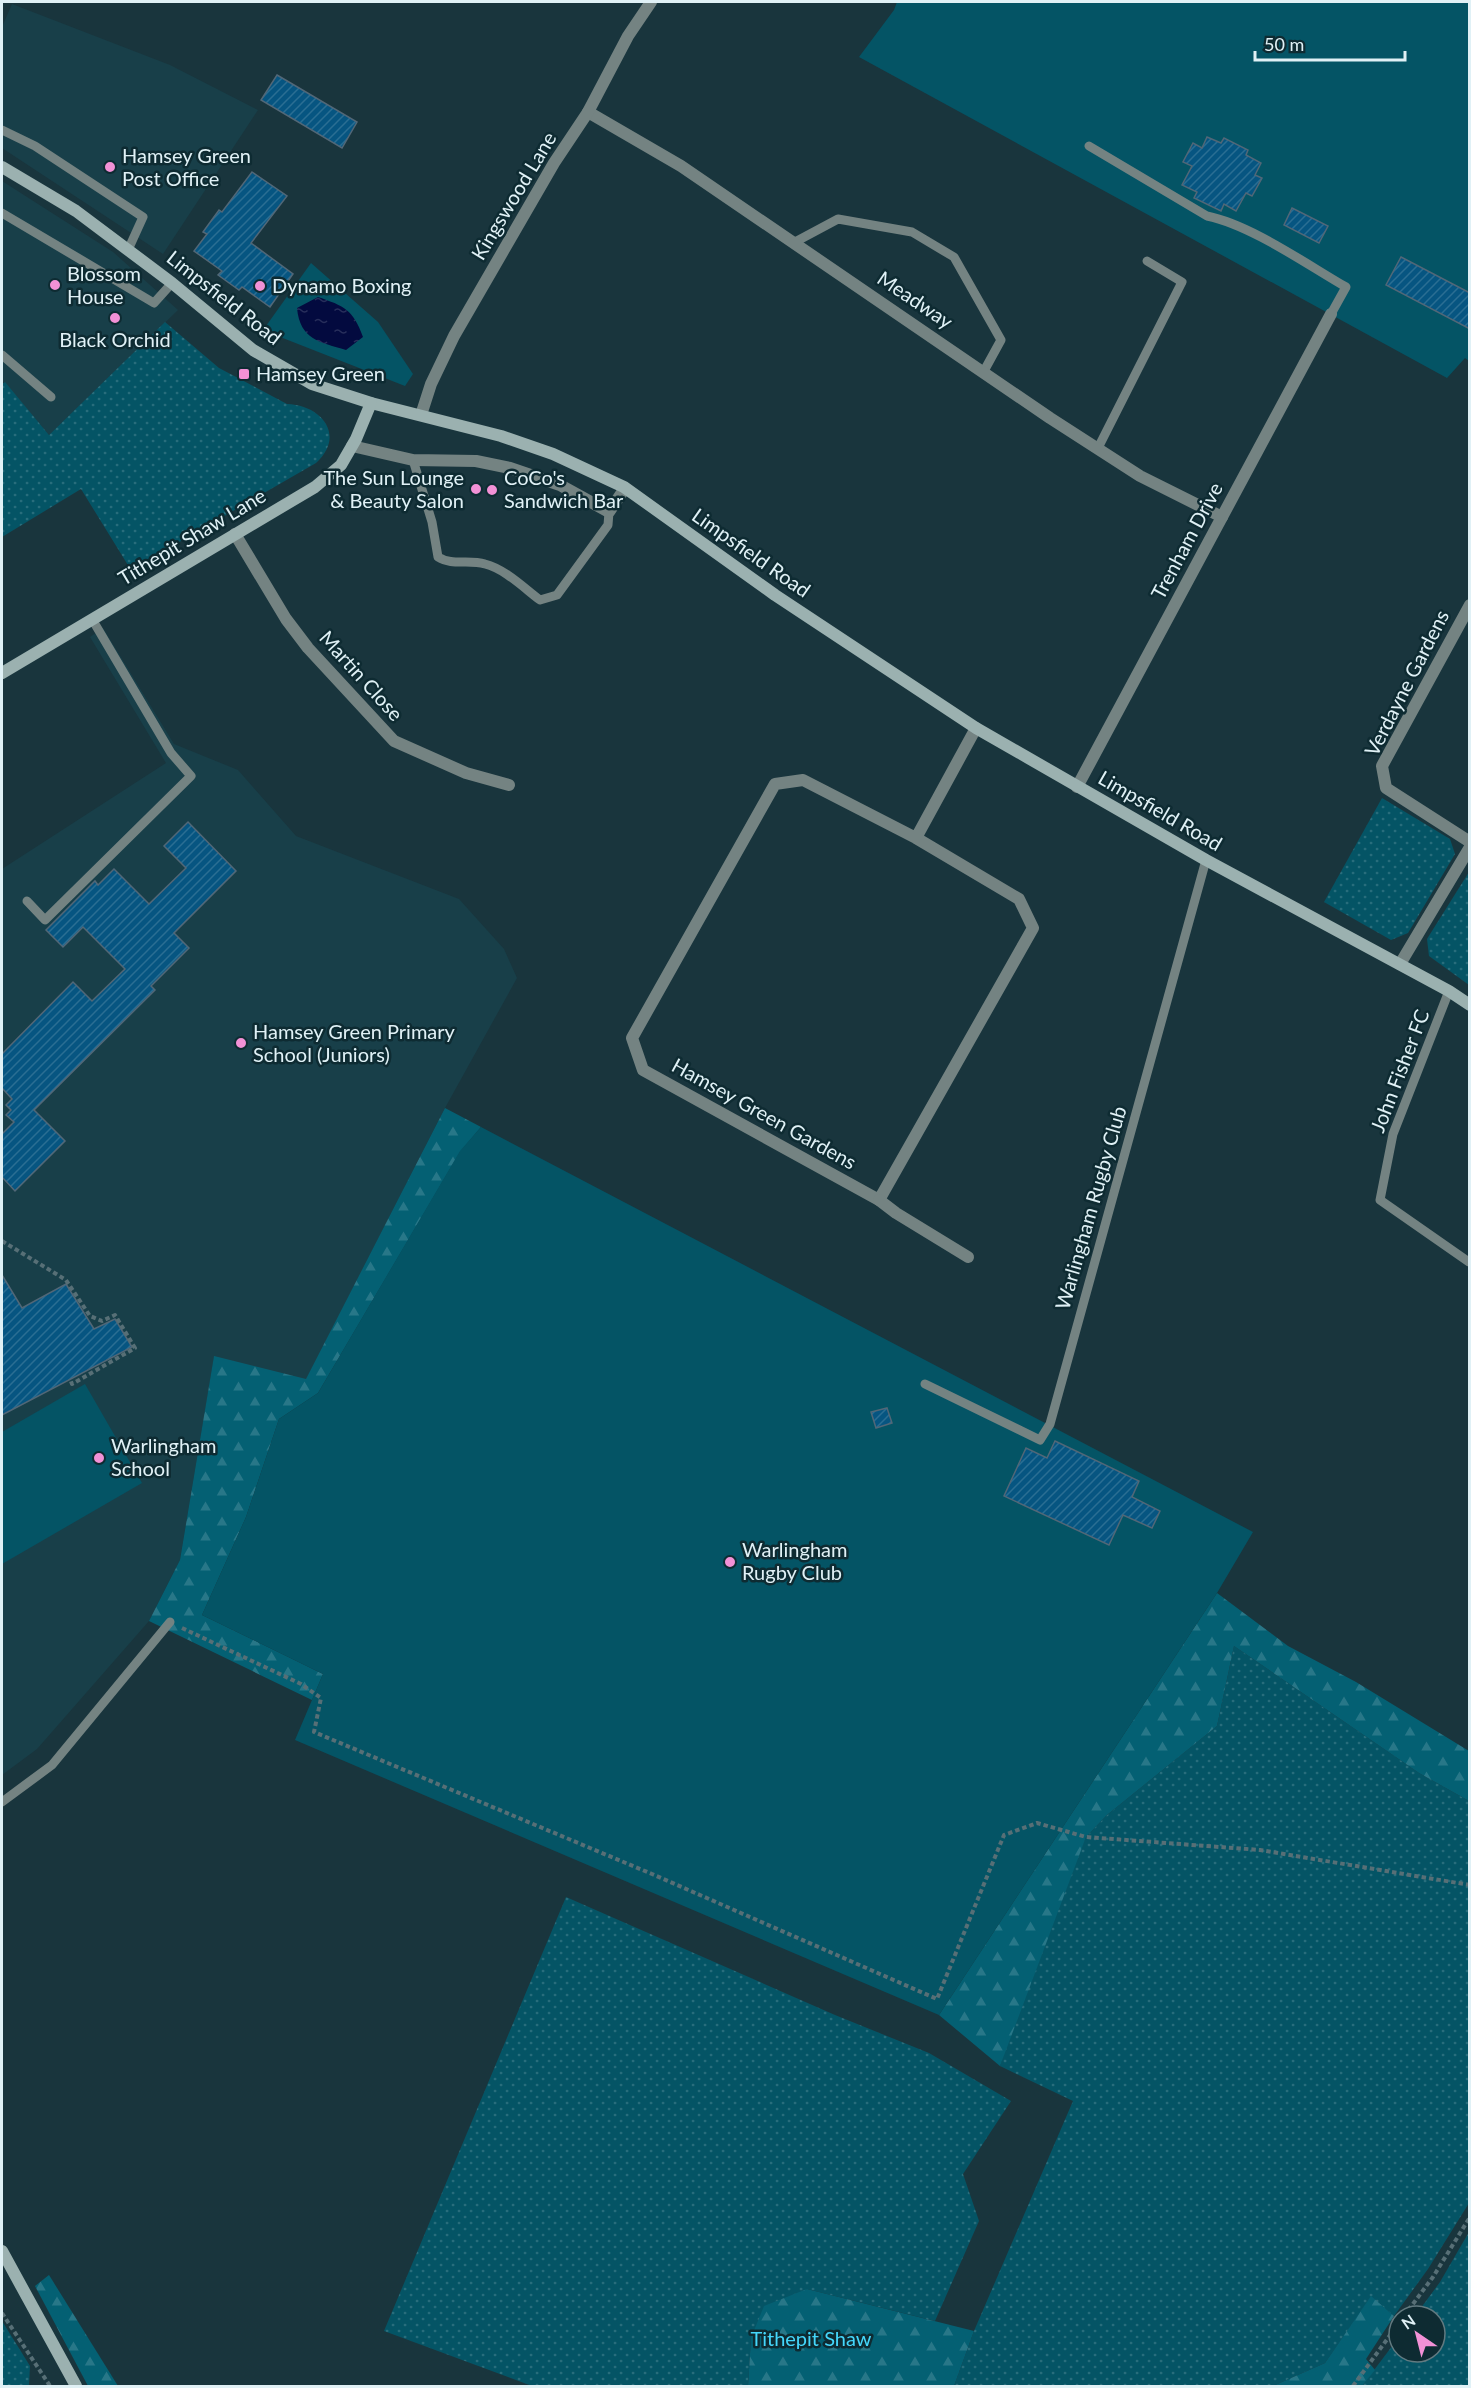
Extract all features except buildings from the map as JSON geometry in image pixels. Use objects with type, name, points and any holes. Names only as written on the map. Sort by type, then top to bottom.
[{"type":"main road","name":"Limpsfield Road","points":[[2,167],[76,211],[172,283],[253,350],[312,384],[553,454],[625,488],[775,595],[976,728],[1206,861],[1400,964],[1470,1005]]},
{"type":"main road","name":"Tithepit Shaw Lane","points":[[2,673],[315,487],[341,465],[371,403]]},
{"type":"main road","points":[[2,2251],[76,2386]]},
{"type":"street","name":"Kingswood Lane","points":[[421,415],[431,384],[454,336],[554,163],[588,112],[628,36],[651,2]]},
{"type":"street","name":"Meadway","points":[[588,112],[681,165],[1140,476],[1222,517]]},
{"type":"street","name":"Trenham Drive","points":[[1077,787],[1331,314]]},
{"type":"street","points":[[352,446],[413,460],[476,461],[510,468],[560,485],[609,512],[625,488]]},
{"type":"street","name":"Martin Close","points":[[235,534],[286,619],[308,648],[394,741],[466,773],[509,784]]},
{"type":"street","name":"Verdayne Gardens","points":[[1470,605],[1382,766],[1386,788],[1470,842]]},
{"type":"street","points":[[915,838],[976,728]]},
{"type":"street","name":"Hamsey Green Gardens","points":[[803,780],[915,838],[1019,899],[1033,928],[879,1200],[643,1070],[632,1038],[775,784],[803,780]]},
{"type":"street","points":[[1400,964],[1470,847]]},
{"type":"street","points":[[879,1200],[968,1257]]},
{"type":"lane","points":[[2,130],[35,146],[142,218],[128,250]]},
{"type":"lane","points":[[1089,146],[1207,216],[1224,219],[1346,287],[1331,314]]},
{"type":"lane","points":[[2,213],[154,303],[172,283]]},
{"type":"lane","points":[[795,242],[838,219],[912,232],[954,257],[1001,340],[984,371]]},
{"type":"lane","points":[[1098,448],[1182,282],[1147,261]]},
{"type":"lane","points":[[2,355],[51,397]]},
{"type":"lane","points":[[413,460],[432,522],[438,557],[446,562],[486,564],[508,576],[540,600],[557,595],[608,525],[609,512]]},
{"type":"lane","points":[[27,901],[45,920],[190,776],[171,753],[92,619]]},
{"type":"lane","name":"Warlingham Rugby Club","points":[[925,1384],[1040,1440],[1050,1424],[1206,861]]},
{"type":"lane","name":"John Fisher FC","points":[[1449,991],[1393,1134],[1380,1200],[1469,1262]]},
{"type":"lane","points":[[2,1802],[52,1765],[170,1622]]},
{"type":"path","points":[[2,1241],[66,1280],[90,1316],[102,1321],[114,1315],[135,1348],[72,1384],[70,1379]]},
{"type":"path","points":[[170,1622],[301,1684],[321,1698],[314,1732],[652,1874],[937,1999],[1004,1835],[1036,1823],[1086,1837],[1260,1850],[1470,1885]]},
{"type":"path","points":[[1413,2304],[1433,2277],[1470,2217]]},
{"type":"path","points":[[2,2313],[50,2386]]},
{"type":"path","points":[[1353,2386],[1387,2339]]},
{"type":"shaded area","points":[[897,2],[1469,2],[1469,361],[1465,358],[1447,378],[859,57],[894,10]]},
{"type":"shaded area","points":[[12,4],[170,65],[258,110],[163,254],[2,148],[2,27]]},
{"type":"shaded area","points":[[2,181],[113,252],[178,310],[49,435],[2,380]]},
{"type":"shaded area","points":[[311,263],[378,322],[413,374],[405,386],[270,333],[266,326]]},
{"type":"shaded area","points":[[165,322],[219,368],[287,404],[311,410],[319,416],[326,424],[329,433],[329,443],[325,453],[316,463],[131,570],[81,489],[2,537],[2,384],[5,382],[49,435]]},
{"type":"shaded area","name":"Hamsey Green Primary School (Juniors)","points":[[103,628],[174,744],[238,770],[296,836],[459,899],[504,949],[517,978],[445,1108],[306,1380],[214,1357],[180,1560],[149,1621],[37,1749],[2,1775],[2,869],[166,763],[90,637]]},
{"type":"shaded area","points":[[1382,798],[1450,839],[1455,854],[1408,933],[1391,940],[1324,902]]},
{"type":"shaded area","points":[[1469,872],[1469,985],[1429,956],[1427,939]]},
{"type":"shaded area","name":"Warlingham Rugby Club","points":[[481,1127],[1253,1532],[1217,1593],[939,2015],[295,1740],[323,1674],[202,1615],[246,1517],[279,1419],[318,1393],[460,1151]]},
{"type":"shaded area","points":[[85,1384],[142,1483],[2,1564],[2,1432]]},
{"type":"shaded area","points":[[1234,1646],[1419,1773],[1469,1801],[1469,2203],[1428,2269],[1403,2304],[1387,2304],[1387,2310],[1371,2297],[1325,2363],[1273,2386],[954,2386],[974,2331],[1073,2101],[1000,2066],[1040,1942],[1086,1837],[1107,1815],[1217,1726]]},
{"type":"shaded area","points":[[566,1897],[835,2015],[929,2053],[1011,2101],[963,2174],[979,2221],[935,2321],[807,2289],[751,2338],[748,2386],[532,2386],[384,2331]]},
{"type":"shaded area","points":[[1469,2232],[1469,2386],[1362,2386],[1387,2353],[1387,2364],[1447,2364],[1447,2304],[1424,2304],[1440,2282]]},
{"type":"shaded area","points":[[2,2321],[30,2366],[29,2386],[2,2386]]},
{"type":"green space","points":[[445,1108],[481,1127],[460,1152],[318,1393],[279,1419],[246,1517],[202,1615],[323,1674],[312,1700],[149,1621],[180,1560],[214,1356],[306,1379]]},
{"type":"green space","points":[[1217,1593],[1288,1646],[1356,1682],[1469,1751],[1469,1801],[1419,1773],[1234,1646],[1217,1726],[1107,1815],[1086,1837],[1000,2066],[939,2015]]},
{"type":"green space","points":[[49,2275],[118,2386],[88,2386],[35,2286]]},
{"type":"green space","name":"Tithepit Shaw","points":[[807,2289],[974,2331],[954,2386],[748,2386],[751,2338],[764,2306]]},
{"type":"green space","points":[[1371,2296],[1387,2310],[1387,2327],[1366,2359],[1375,2370],[1362,2386],[1273,2386],[1325,2363]]},
{"type":"water","points":[[318,297],[341,306],[351,314],[363,337],[346,350],[320,342],[307,333],[302,327],[297,308]]},
{"type":"place","name":"Hamsey Green Post Office","points":[[110,167]]},
{"type":"place","name":"Blossom House","points":[[55,285]]},
{"type":"place","name":"Dynamo Boxing","points":[[260,286]]},
{"type":"place","name":"Black Orchid","points":[[115,318]]},
{"type":"place","name":"Hamsey Green","points":[[244,374]]},
{"type":"place","name":"The Sun Lounge & Beauty Salon","points":[[476,489]]},
{"type":"place","name":"CoCo's Sandwich Bar","points":[[492,490]]},
{"type":"place","name":"Hamsey Green Primary School (Juniors)","points":[[241,1043]]},
{"type":"place","name":"Warlingham School","points":[[99,1458]]},
{"type":"place","name":"Warlingham Rugby Club","points":[[730,1562]]}]
